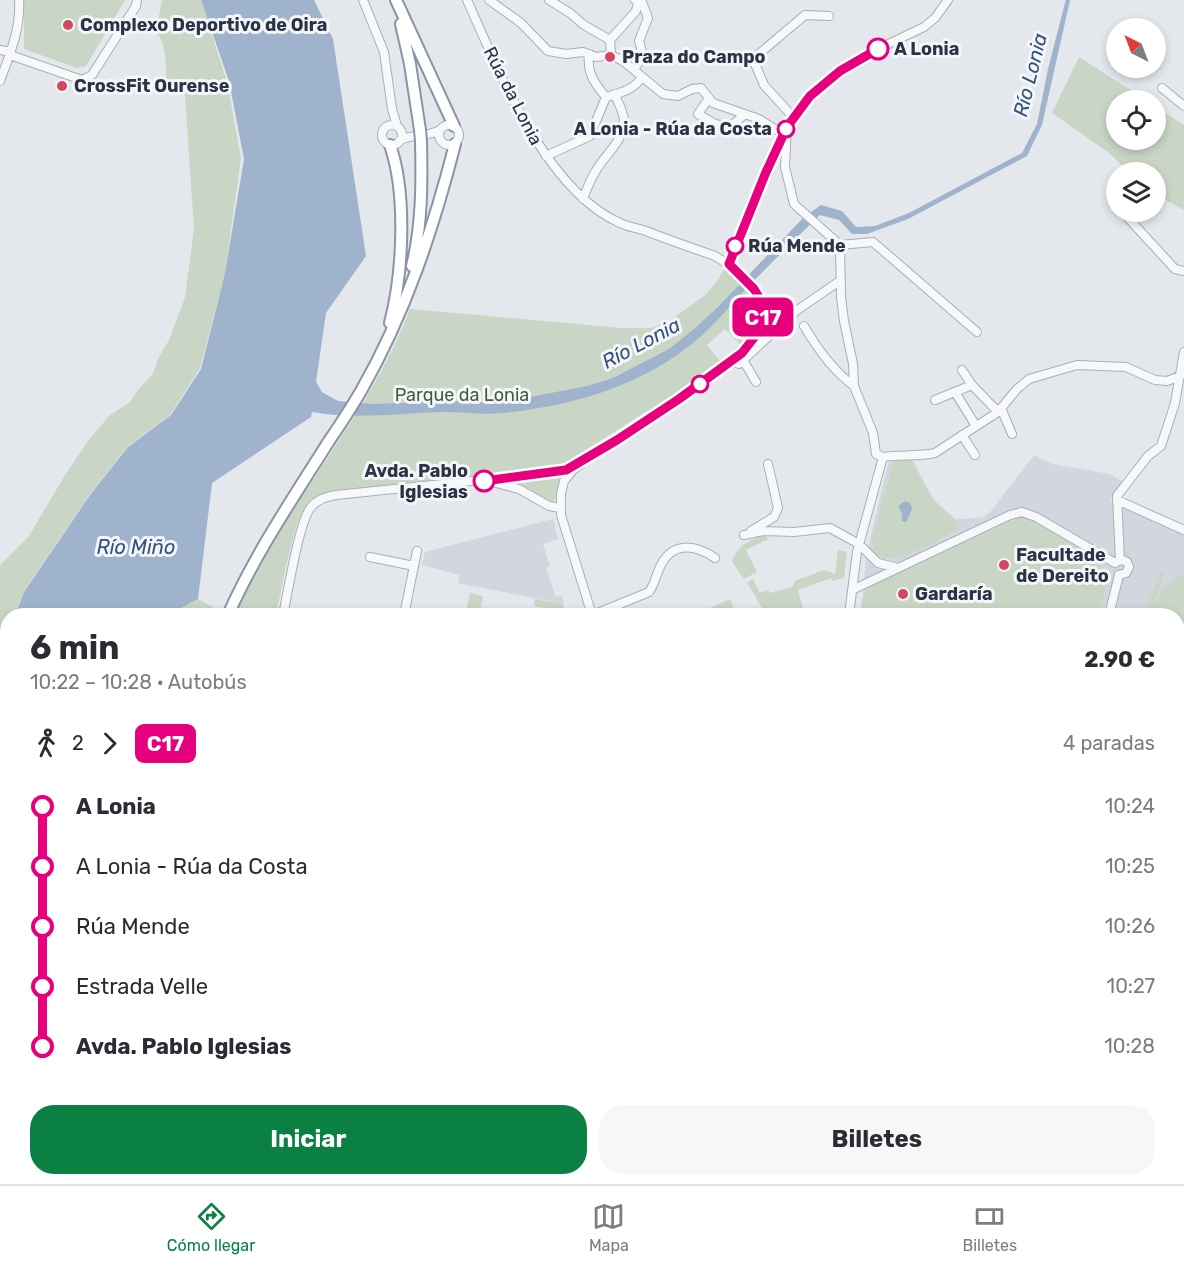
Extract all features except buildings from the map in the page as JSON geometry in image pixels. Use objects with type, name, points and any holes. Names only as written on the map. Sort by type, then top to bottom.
[{"type":"highway","points":[[394,0],[454,126]]},
{"type":"highway","points":[[394,0],[410,64],[421,135],[422,189],[419,226],[411,272],[397,319]]},
{"type":"highway","points":[[383,350],[395,302],[401,249],[395,143]]},
{"type":"highway","points":[[232,608],[264,543],[360,393],[383,350],[407,299],[437,210],[455,144]]},
{"type":"street","points":[[0,81],[20,16],[19,0]]},
{"type":"street","points":[[0,50],[82,80],[92,75],[136,6],[137,0]]},
{"type":"street","name":"Rúa da Lonia","points":[[467,0],[498,69],[540,150],[583,199],[601,213],[621,224],[715,256],[729,264]]},
{"type":"street","points":[[489,0],[520,23],[548,51],[566,54],[584,52],[596,57],[611,55],[623,60],[663,94],[678,96],[692,89],[701,88],[712,103],[759,119],[785,131]]},
{"type":"street","points":[[549,0],[570,13],[584,26],[610,40]]},
{"type":"street","points":[[590,608],[560,508],[564,481],[587,459],[679,399],[732,361],[750,345],[762,323],[762,302],[754,289],[729,264],[785,131],[810,96],[840,71],[878,49],[924,27],[935,18],[948,0]]},
{"type":"street","points":[[611,55],[610,40],[636,11],[636,1],[642,2],[648,18],[639,41],[643,55],[634,70]]},
{"type":"street","points":[[365,3],[384,52],[393,118],[402,134],[395,143]]},
{"type":"street","points":[[794,118],[764,85],[753,59],[805,15],[829,16]]},
{"type":"street","points":[[589,54],[588,65],[592,82],[606,97]]},
{"type":"street","points":[[546,156],[590,136],[606,97],[638,84],[642,76]]},
{"type":"street","points":[[1162,88],[1184,106]]},
{"type":"street","points":[[386,126],[391,124],[421,135],[440,141],[448,146],[455,144],[459,135],[454,126],[445,126],[440,130],[421,135],[395,143],[384,142],[381,135],[386,126],[389,93]]},
{"type":"street","points":[[583,199],[592,177],[614,147],[624,121],[614,94]]},
{"type":"street","points":[[709,98],[698,114],[716,124],[730,127],[745,114]]},
{"type":"street","points":[[440,130],[438,136],[440,141]]},
{"type":"street","points":[[785,131],[785,167],[794,204],[838,244],[844,321],[853,364],[854,386],[873,433],[876,454],[883,457],[934,453],[1000,410],[1017,389],[1029,379],[1077,365],[1126,368],[1155,380],[1167,381],[1180,376]]},
{"type":"street","points":[[1132,222],[1175,269],[1184,271]]},
{"type":"street","points":[[838,244],[873,242],[977,332]]},
{"type":"street","points":[[732,361],[739,364],[796,311],[841,280]]},
{"type":"street","points":[[804,326],[812,340],[841,376],[854,386]]},
{"type":"street","points":[[852,590],[1010,515],[1022,512],[1036,517],[1117,561],[1127,562],[1128,569],[1124,574],[1119,574],[1114,570],[1117,561],[1117,496],[1148,456],[1161,446],[1175,403],[1184,352]]},
{"type":"street","points":[[743,360],[756,382]]},
{"type":"street","points":[[962,370],[972,385],[1000,410],[1012,434]]},
{"type":"street","points":[[936,400],[972,385]]},
{"type":"street","points":[[956,392],[976,426]]},
{"type":"street","points":[[962,435],[975,455]]},
{"type":"street","points":[[850,608],[859,544],[883,457]]},
{"type":"street","points":[[285,608],[303,524],[308,512],[317,501],[336,495],[559,472],[587,459]]},
{"type":"street","points":[[768,464],[778,508],[774,517],[744,535],[764,531],[794,532],[830,528],[859,544],[878,563],[898,568]]},
{"type":"street","points":[[519,489],[517,481],[520,476]]},
{"type":"street","points":[[484,481],[519,489],[549,506],[560,508]]},
{"type":"street","points":[[1117,500],[1184,530]]},
{"type":"street","points":[[609,608],[649,592],[662,563],[674,551],[692,547],[705,551],[715,558]]},
{"type":"street","points":[[405,608],[417,552]]},
{"type":"street","points":[[370,557],[414,566]]},
{"type":"street","points":[[1110,608],[1119,574]]},
{"type":"shaded area","points":[[1034,455],[1053,464],[1109,474],[1123,482],[1110,500],[1184,534],[1184,608],[862,608],[866,556],[888,464],[893,459],[906,458],[913,461],[934,500],[955,519],[984,517]]},
{"type":"shaded area","points":[[553,519],[558,539],[543,544],[550,566],[546,568],[556,597],[562,596],[564,604],[458,583],[459,575],[422,565],[425,552]]},
{"type":"green space","name":"Complexo Deportivo de Oira","points":[[24,0],[125,0],[86,66],[77,68],[24,49]]},
{"type":"green space","points":[[162,0],[201,0],[227,82],[241,158],[225,273],[200,368],[170,415],[128,446],[90,494],[24,591],[17,608],[0,608],[0,565],[29,536],[88,441],[109,416],[130,402],[153,374],[185,297],[194,229],[185,95],[167,90],[163,44],[156,33]]},
{"type":"green space","points":[[1079,57],[1106,74],[1106,78],[1112,78],[1130,90],[1106,90],[1106,150],[1166,150],[1166,113],[1184,125],[1184,210],[1166,200],[1166,162],[1118,162],[1052,113]]},
{"type":"green space","name":"Parque da Lonia","points":[[726,266],[751,294],[757,312],[750,332],[741,345],[725,329],[707,345],[721,362],[698,379],[565,463],[548,467],[326,493],[318,496],[311,500],[299,521],[277,608],[236,608],[275,537],[372,388],[410,309],[622,328],[652,328],[672,319],[704,296]]},
{"type":"green space","points":[[899,459],[912,462],[933,500],[955,520],[958,529],[909,554],[895,558],[883,557],[875,552],[872,539],[892,465]]},
{"type":"green space","points":[[558,476],[558,490],[553,503],[519,485],[520,479]]},
{"type":"green space","points":[[1022,516],[1068,540],[1092,558],[1105,574],[1106,585],[1099,608],[861,608],[862,599],[868,588]]},
{"type":"green space","points":[[764,534],[768,539],[746,550],[757,572],[744,579],[732,562],[734,556],[744,544]]},
{"type":"green space","points":[[838,550],[847,552],[844,578],[832,581],[831,578],[798,590],[803,608],[762,608],[747,582],[753,579],[760,593],[768,590],[770,593],[792,587],[795,581],[824,570],[835,574]]},
{"type":"green space","points":[[1160,572],[1164,573],[1155,600],[1157,601],[1166,585],[1184,573],[1184,608],[1147,608]]},
{"type":"green space","points":[[470,593],[483,596],[480,608],[467,608]]},
{"type":"green space","points":[[198,599],[214,608],[181,608]]},
{"type":"green space","points":[[535,599],[563,604],[564,608],[543,608],[534,606]]},
{"type":"green space","points":[[730,599],[734,608],[710,608]]},
{"type":"water","name":"Río Miño","points":[[201,0],[314,0],[333,39],[366,256],[326,313],[316,382],[322,392],[338,401],[373,404],[446,401],[504,402],[587,386],[613,378],[669,349],[717,308],[803,218],[821,205],[842,211],[856,227],[875,226],[909,213],[1022,153],[1037,124],[1065,3],[1066,0],[1070,0],[1042,125],[1027,156],[908,219],[867,234],[852,234],[839,220],[820,215],[699,338],[655,369],[607,391],[556,405],[503,413],[443,412],[345,416],[312,412],[311,417],[212,483],[198,599],[181,608],[18,608],[24,592],[90,495],[128,447],[171,415],[201,369],[225,273],[244,159],[229,81]]},
{"type":"water","points":[[905,501],[910,503],[912,509],[906,522],[902,521],[902,513],[898,506]]},
{"type":"bus line","name":"C17","points":[[484,481],[566,470],[587,459],[679,399],[732,361],[750,345],[760,330],[764,316],[762,302],[754,289],[729,264],[766,172],[787,127],[810,96],[840,71],[878,49]]},
{"type":"place","name":"Complexo Deportivo de Oira","points":[[68,25]]},
{"type":"place","name":"A Lonia","points":[[878,49]]},
{"type":"place","name":"Praza do Campo","points":[[610,57]]},
{"type":"place","name":"CrossFit Ourense","points":[[62,86]]},
{"type":"place","name":"A Lonia - Rúa da Costa","points":[[786,129]]},
{"type":"place","name":"Rúa Mende","points":[[735,246]]},
{"type":"place","name":"Avda. Pablo Iglesias","points":[[484,481]]},
{"type":"place","name":"Facultade de Dereito","points":[[1004,565]]},
{"type":"place","name":"Gardaría","points":[[903,594]]},
{"type":"water label","name":"Río Lonia","points":[[1030,75]]},
{"type":"water label","name":"Río Lonia","points":[[641,343]]}]
